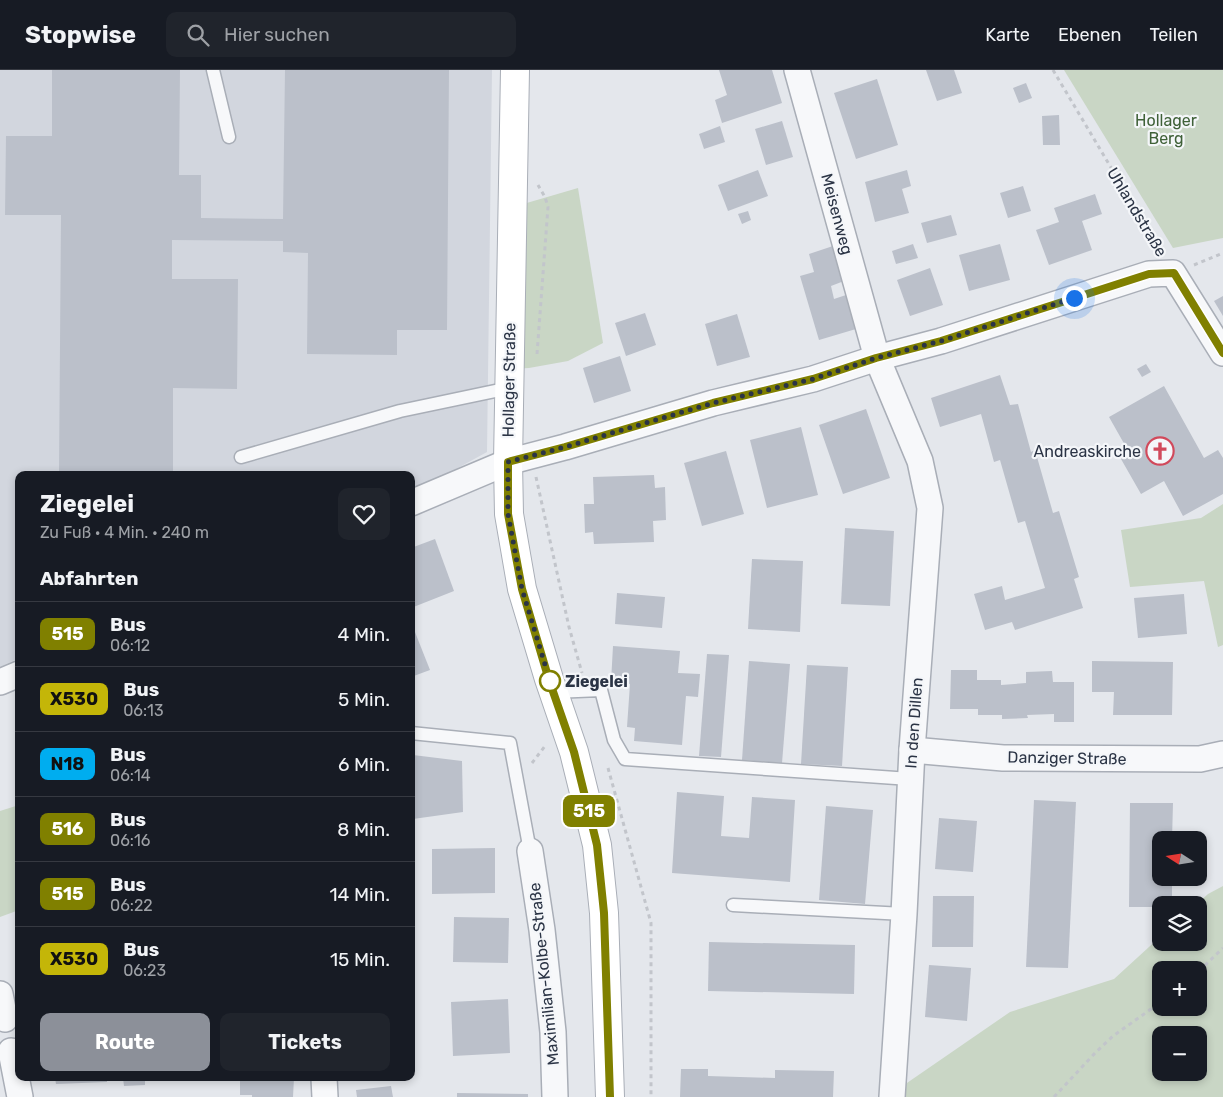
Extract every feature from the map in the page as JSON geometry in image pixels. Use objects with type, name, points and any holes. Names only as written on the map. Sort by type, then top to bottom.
[{"type":"main road","name":"Hollager Straße","points":[[515,70],[509,388],[519,459],[508,514],[522,589],[574,752],[597,845],[604,913],[610,1097]]},
{"type":"street","name":"Meisenweg","points":[[797,70],[876,358]]},
{"type":"street","points":[[415,501],[519,459],[713,403],[813,379],[876,358],[941,341],[1149,274],[1174,273]]},
{"type":"street","name":"Uhlandstraße","points":[[1174,273],[1223,353]]},
{"type":"street","name":"In den Dillen","points":[[876,358],[920,461],[930,508],[910,779],[904,914],[892,1097]]},
{"type":"street","points":[[0,682],[15,676]]},
{"type":"street","name":"Danziger Straße","points":[[912,750],[1022,758],[1200,759],[1223,754]]},
{"type":"street","name":"Maximilian-Kolbe-Straße","points":[[530,851],[542,930],[554,1032],[555,1097]]},
{"type":"street","points":[[0,994],[8,1021]]},
{"type":"street","points":[[10,1049],[15,1073]]},
{"type":"street","points":[[17,1081],[20,1097]]},
{"type":"street","points":[[324,1081],[325,1097]]},
{"type":"lane","points":[[213,70],[229,137]]},
{"type":"lane","points":[[242,456],[400,411],[509,388]]},
{"type":"lane","points":[[554,692],[601,690],[614,740],[625,759],[910,779]]},
{"type":"lane","points":[[415,734],[510,743],[530,851]]},
{"type":"lane","points":[[733,905],[904,914]]},
{"type":"path","name":"Uhlandstraße","points":[[1053,70],[1174,273]]},
{"type":"path","points":[[536,357],[548,207],[537,183]]},
{"type":"path","points":[[1174,273],[1223,253]]},
{"type":"path","points":[[519,459],[570,627],[587,691]]},
{"type":"path","points":[[517,781],[551,739],[567,731]]},
{"type":"path","points":[[608,765],[651,923],[651,1097]]},
{"type":"path","points":[[1207,963],[1223,948]]},
{"type":"path","points":[[1054,1097],[1107,1042],[1152,1009]]},
{"type":"shaded area","points":[[0,70],[492,70],[487,452],[415,490],[415,471],[15,471],[15,660],[0,667]]},
{"type":"green space","name":"Hollager Berg","points":[[1064,70],[1223,70],[1223,238],[1173,248]]},
{"type":"green space","points":[[578,188],[603,343],[568,361],[529,368],[510,369],[513,207]]},
{"type":"green space","points":[[1223,504],[1223,645],[1218,647],[1204,581],[1130,587],[1121,530],[1201,518]]},
{"type":"green space","points":[[15,806],[15,911],[0,917],[0,811]]},
{"type":"green space","points":[[1223,886],[1223,1097],[900,1097],[904,1085],[1010,1012],[1114,979],[1152,944],[1152,951],[1207,951],[1206,896]]},
{"type":"building","points":[[52,70],[180,70],[179,175],[201,175],[201,218],[283,219],[285,70],[449,70],[447,330],[397,330],[397,355],[307,354],[308,253],[283,252],[283,241],[172,240],[172,279],[238,279],[237,389],[173,388],[173,471],[59,471],[61,215],[5,215],[6,136],[52,136]]},
{"type":"building","points":[[719,70],[772,70],[782,103],[722,123],[715,100],[727,95]]},
{"type":"building","points":[[926,70],[954,70],[962,93],[937,101]]},
{"type":"building","points":[[877,79],[898,145],[856,159],[834,93]]},
{"type":"building","points":[[1026,83],[1032,98],[1019,103],[1013,88]]},
{"type":"building","points":[[1059,115],[1060,145],[1043,145],[1042,116]]},
{"type":"building","points":[[782,121],[793,157],[766,165],[755,129]]},
{"type":"building","points":[[720,126],[725,142],[704,149],[699,134]]},
{"type":"building","points":[[758,170],[768,196],[728,211],[718,185]]},
{"type":"building","points":[[907,170],[911,186],[902,189],[909,213],[875,222],[865,182]]},
{"type":"building","points":[[1023,186],[1031,211],[1008,218],[1000,193]]},
{"type":"building","points":[[1095,194],[1102,214],[1082,221],[1092,250],[1049,265],[1036,230],[1059,222],[1054,208]]},
{"type":"building","points":[[748,211],[751,220],[742,224],[738,214]]},
{"type":"building","points":[[951,215],[957,235],[927,243],[921,223]]},
{"type":"building","points":[[913,244],[918,258],[896,264],[892,251]]},
{"type":"building","points":[[1000,244],[1010,280],[969,291],[959,255]]},
{"type":"building","points":[[833,246],[844,281],[831,286],[834,299],[846,295],[856,329],[819,340],[800,276],[814,272],[809,254]]},
{"type":"building","points":[[930,268],[943,305],[910,316],[897,280]]},
{"type":"building","points":[[1223,296],[1223,316],[1214,301]]},
{"type":"building","points":[[645,313],[656,345],[626,356],[615,323]]},
{"type":"building","points":[[737,314],[750,357],[717,366],[705,324]]},
{"type":"building","points":[[620,356],[631,391],[594,403],[583,368]]},
{"type":"building","points":[[1146,364],[1151,372],[1142,377],[1137,369]]},
{"type":"building","points":[[1000,375],[1010,405],[1018,404],[1031,452],[1035,450],[1053,513],[1059,511],[1079,577],[1074,579],[1083,608],[1015,630],[1012,622],[985,630],[974,594],[1002,586],[1005,600],[1045,588],[1025,521],[1018,523],[1000,460],[994,462],[981,414],[940,427],[931,398]]},
{"type":"building","name":"Andreaskirche","points":[[1164,386],[1204,458],[1218,450],[1223,458],[1223,494],[1183,516],[1164,481],[1141,494],[1117,452],[1126,447],[1109,417]]},
{"type":"building","points":[[866,409],[890,478],[843,494],[819,425]]},
{"type":"building","points":[[801,427],[818,495],[767,508],[750,440]]},
{"type":"building","points":[[726,451],[744,514],[702,526],[684,463]]},
{"type":"building","points":[[654,475],[655,488],[665,487],[666,520],[653,521],[654,542],[594,544],[593,532],[585,533],[584,504],[594,504],[593,477]]},
{"type":"building","points":[[845,528],[894,531],[890,606],[841,604]]},
{"type":"building","points":[[435,539],[454,591],[415,606],[415,546]]},
{"type":"building","points":[[752,559],[803,561],[800,632],[748,629]]},
{"type":"building","points":[[617,593],[665,597],[662,628],[615,624]]},
{"type":"building","points":[[1184,594],[1187,634],[1138,638],[1134,598]]},
{"type":"building","points":[[415,632],[430,670],[415,676]]},
{"type":"building","points":[[613,646],[680,651],[678,673],[700,674],[698,697],[686,696],[682,745],[634,741],[635,728],[627,727],[630,684],[611,682]]},
{"type":"building","points":[[707,654],[729,655],[721,757],[699,756]]},
{"type":"building","points":[[749,661],[790,664],[782,763],[742,760]]},
{"type":"building","points":[[1092,661],[1173,662],[1172,715],[1113,715],[1114,692],[1092,692]]},
{"type":"building","points":[[807,665],[848,667],[842,766],[801,764]]},
{"type":"building","points":[[951,670],[977,670],[977,680],[1001,680],[1001,685],[1026,683],[1026,672],[1052,671],[1053,682],[1074,682],[1074,722],[1054,722],[1054,714],[1027,715],[1028,718],[1002,719],[1002,715],[978,715],[978,709],[950,709]]},
{"type":"building","points":[[415,755],[462,761],[463,812],[415,819]]},
{"type":"building","points":[[677,792],[724,796],[721,836],[749,838],[752,797],[795,800],[790,882],[672,873]]},
{"type":"building","points":[[1034,800],[1076,802],[1068,968],[1026,967]]},
{"type":"building","points":[[1130,803],[1173,803],[1172,831],[1152,831],[1152,886],[1172,886],[1172,896],[1152,896],[1152,907],[1129,907]]},
{"type":"building","points":[[826,806],[873,810],[865,904],[819,900]]},
{"type":"building","points":[[939,818],[977,821],[973,872],[935,869]]},
{"type":"building","points":[[495,848],[495,893],[432,894],[432,849]]},
{"type":"building","points":[[933,896],[974,896],[973,947],[932,947]]},
{"type":"building","points":[[454,917],[509,918],[508,963],[453,962]]},
{"type":"building","points":[[709,942],[855,945],[854,994],[708,991]]},
{"type":"building","points":[[929,965],[971,968],[967,1021],[925,1017]]},
{"type":"building","points":[[508,999],[510,1053],[453,1056],[451,1002]]},
{"type":"building","points":[[681,1069],[708,1069],[708,1076],[775,1078],[775,1070],[834,1071],[833,1097],[680,1097]]},
{"type":"building","points":[[56,1081],[107,1081],[107,1082],[56,1084]]},
{"type":"building","points":[[123,1081],[145,1081],[145,1085],[124,1086]]},
{"type":"building","points":[[240,1081],[294,1081],[293,1097],[252,1097],[252,1095],[240,1095]]},
{"type":"building","points":[[391,1086],[393,1097],[357,1097],[356,1090]]},
{"type":"building","points":[[457,1093],[528,1094],[528,1097],[457,1097]]},
{"type":"bus line","name":"515","points":[[610,1097],[604,913],[597,845],[574,752],[549,680],[522,589],[508,514],[508,462],[713,403],[813,379],[876,358],[941,341],[1149,274],[1174,273],[1223,353]]},
{"type":"place","name":"Andreaskirche","points":[[1160,451]]},
{"type":"place","name":"Ziegelei","points":[[550,681]]},
{"type":"route","points":[[550,681],[522,589],[508,514],[508,462],[713,403],[813,379],[876,358],[941,341],[1074,298]]}]
